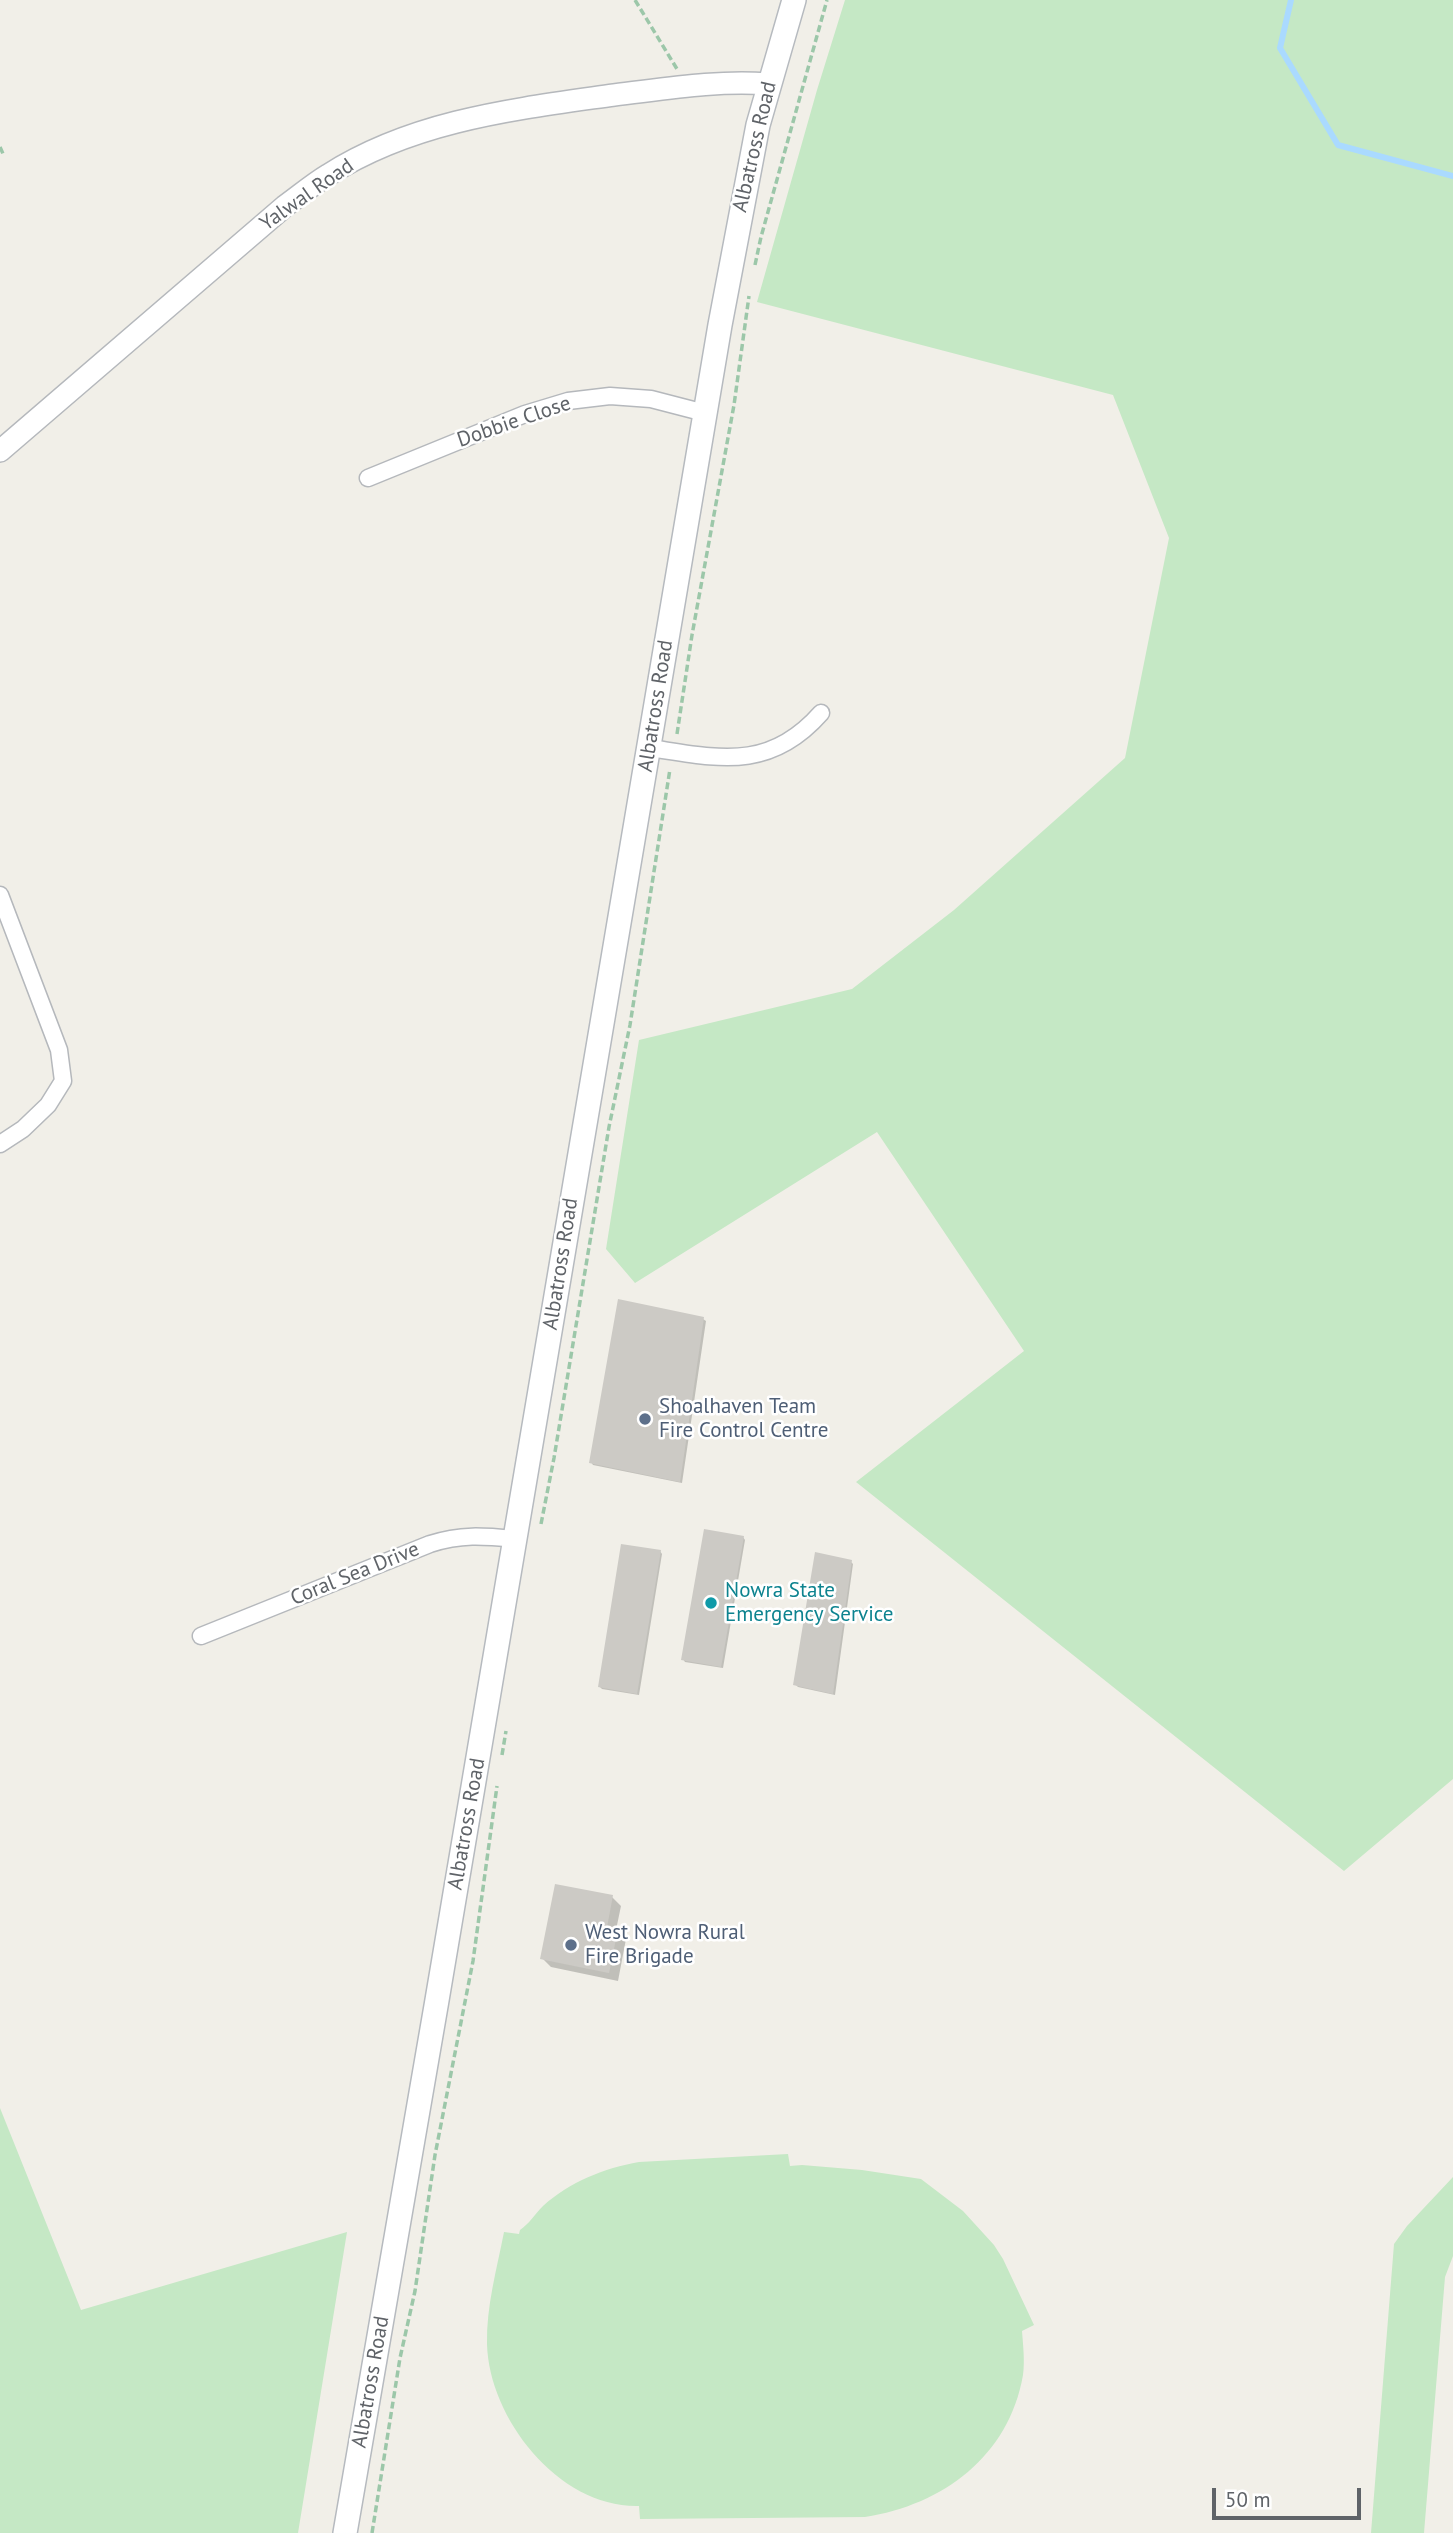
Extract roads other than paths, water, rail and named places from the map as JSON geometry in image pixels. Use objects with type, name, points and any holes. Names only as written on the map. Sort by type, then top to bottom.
[{"type":"main road","name":"Albatross Road","points":[[345,2533],[733,250],[768,84],[794,0]]},
{"type":"street","name":"Yalwal Road","points":[[0,451],[285,206],[329,174],[405,138],[477,116],[688,86],[741,82],[768,84]]},
{"type":"street","name":"Dobbie Close","points":[[369,478],[525,415],[568,401],[610,396],[651,399],[705,413]]},
{"type":"street","points":[[650,748],[739,758],[756,755],[795,737],[808,728],[821,713]]},
{"type":"street","points":[[0,895],[60,1050],[63,1081],[48,1105],[23,1129],[0,1144]]},
{"type":"street","name":"Coral Sea Drive","points":[[201,1636],[454,1536],[477,1535],[515,1539]]},
{"type":"waterway","points":[[1291,0],[1280,48],[1338,145],[1453,176]]},
{"type":"place","name":"Shoalhaven Team Fire Control Centre","points":[[645,1419]]},
{"type":"place","name":"Nowra State Emergency Service","points":[[711,1603]]},
{"type":"place","name":"West Nowra Rural Fire Brigade","points":[[571,1945]]}]
